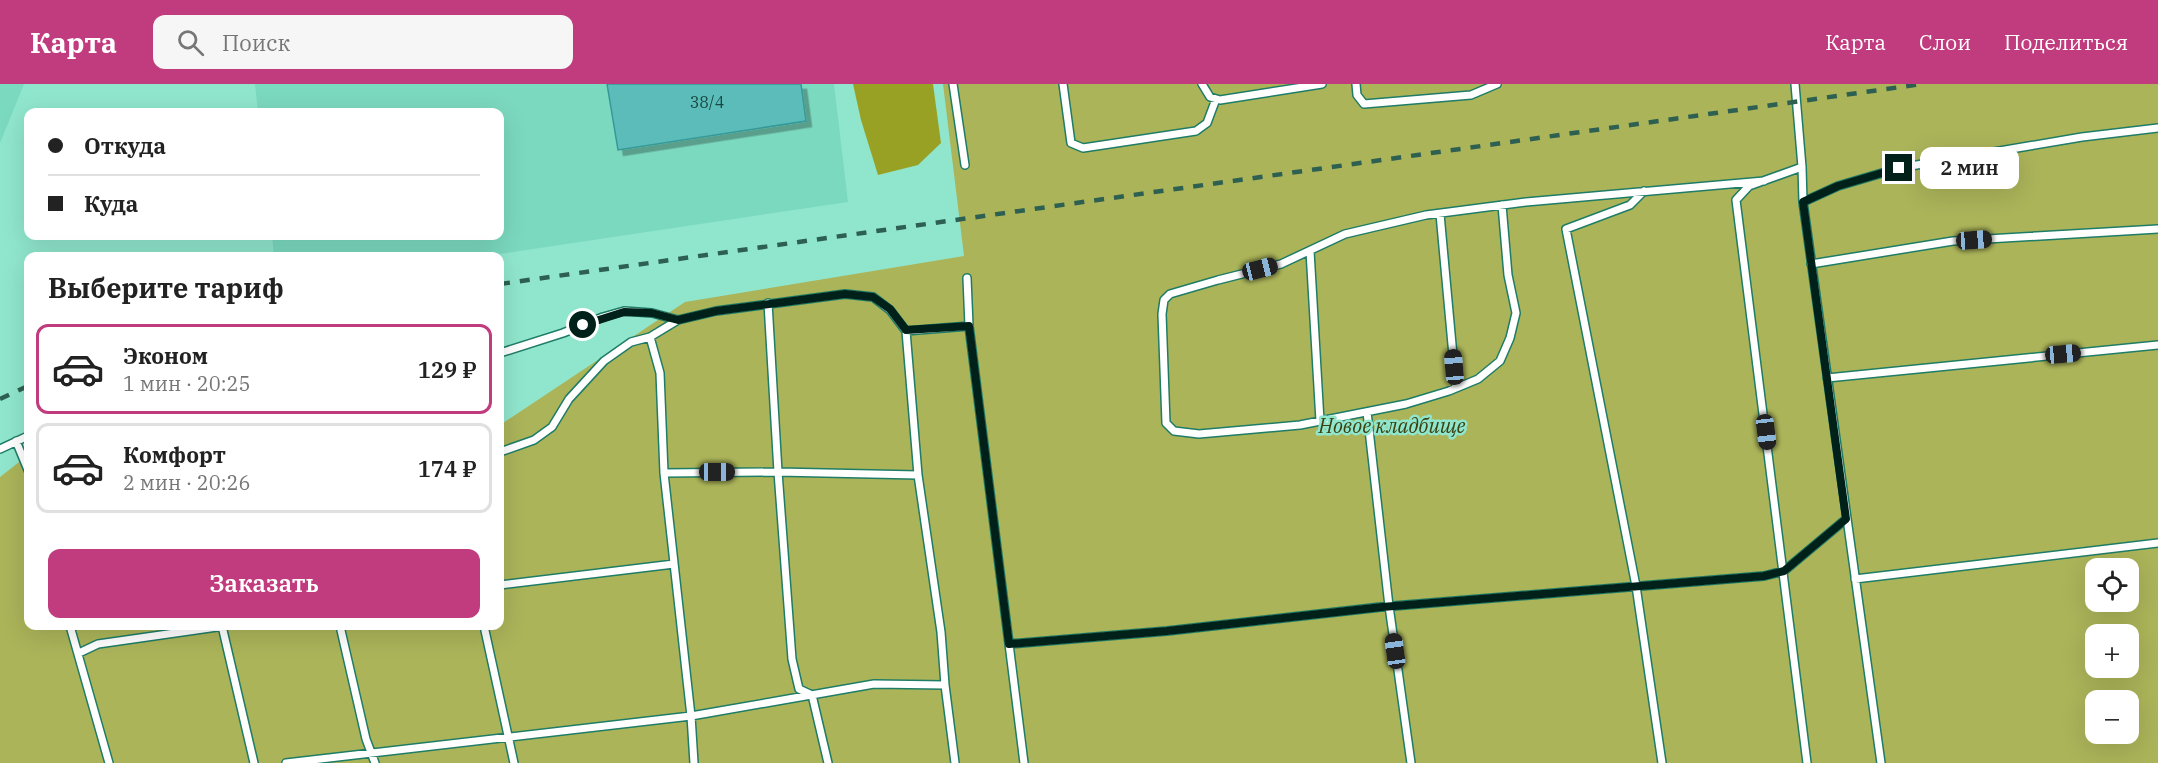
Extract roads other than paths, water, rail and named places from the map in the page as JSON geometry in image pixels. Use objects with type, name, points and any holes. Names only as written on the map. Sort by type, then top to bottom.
[{"type":"lane","points":[[953,84],[965,165]]},
{"type":"lane","points":[[1063,84],[1071,143],[1083,148],[1196,131],[1207,123],[1216,99]]},
{"type":"lane","points":[[1202,84],[1210,97],[1220,100],[1322,84]]},
{"type":"lane","points":[[1356,84],[1357,95],[1364,104],[1471,95],[1497,84]]},
{"type":"lane","points":[[1795,84],[1803,202],[1881,763]]},
{"type":"lane","points":[[1803,202],[1838,186],[1899,168],[2082,136],[2158,128]]},
{"type":"lane","points":[[1802,167],[1749,186],[1736,200],[1807,763]]},
{"type":"lane","points":[[1502,205],[1508,275],[1516,313],[1510,338],[1500,361],[1478,379],[1406,404],[1300,425],[1199,434],[1174,431],[1166,423],[1162,314],[1164,300],[1170,294],[1281,264],[1345,234],[1440,213],[1502,205],[1644,190],[1764,181]]},
{"type":"lane","points":[[1644,190],[1630,205],[1566,229],[1636,586],[1662,763]]},
{"type":"lane","points":[[1440,213],[1456,388]]},
{"type":"lane","points":[[1811,264],[1953,241],[2158,229]]},
{"type":"lane","points":[[1310,251],[1320,421]]},
{"type":"lane","points":[[967,278],[969,326],[1024,763]]},
{"type":"lane","points":[[504,451],[534,440],[552,426],[569,399],[604,362],[631,342],[650,337],[678,320],[768,303],[845,294],[873,297],[890,309],[906,330],[918,475],[941,632],[955,763]]},
{"type":"lane","points":[[768,303],[792,659],[799,689],[813,695]]},
{"type":"lane","points":[[504,352],[563,333],[603,317],[624,312],[652,313],[678,320]]},
{"type":"lane","points":[[906,330],[969,326]]},
{"type":"lane","points":[[650,337],[660,373],[664,472],[691,716],[694,763]]},
{"type":"lane","points":[[1827,378],[2158,345]]},
{"type":"lane","points":[[1367,412],[1389,606],[1411,763]]},
{"type":"lane","points":[[0,449],[24,438]]},
{"type":"lane","points":[[16,441],[24,460]]},
{"type":"lane","points":[[664,472],[918,475]]},
{"type":"lane","points":[[1009,644],[1167,631],[1389,606],[1764,576],[1784,571],[1846,519]]},
{"type":"lane","points":[[1855,579],[2158,543]]},
{"type":"lane","points":[[504,585],[674,564]]},
{"type":"lane","points":[[71,630],[109,763]]},
{"type":"lane","points":[[79,653],[98,644],[194,630]]},
{"type":"lane","points":[[223,630],[254,763]]},
{"type":"lane","points":[[341,630],[366,739],[375,763]]},
{"type":"lane","points":[[485,630],[514,763]]},
{"type":"lane","points":[[286,763],[691,716],[874,684],[945,685]]},
{"type":"lane","points":[[813,695],[828,763]]},
{"type":"railway","points":[[504,283],[1922,84]]},
{"type":"railway","points":[[0,399],[24,388]]},
{"type":"park label","name":"Новое кладбище","points":[[1392,425]]}]
